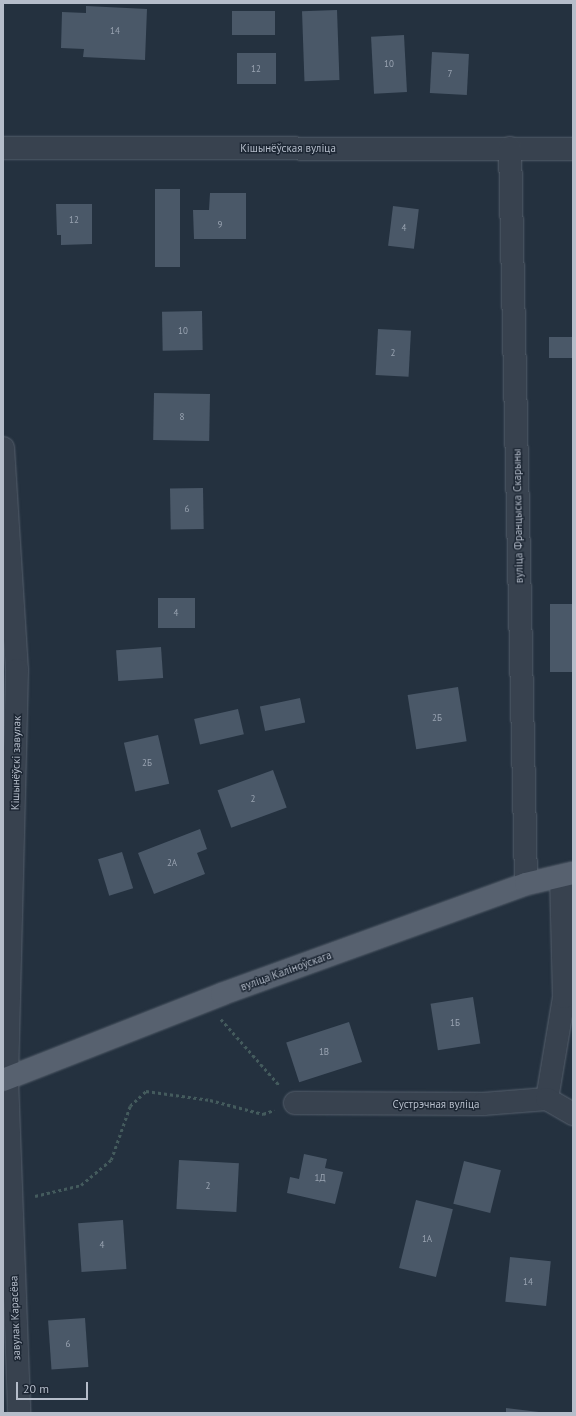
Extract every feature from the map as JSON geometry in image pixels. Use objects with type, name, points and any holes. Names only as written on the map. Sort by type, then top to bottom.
[{"type":"main road","name":"вуліца Каліноўскага","points":[[5,1080],[204,1000],[526,884],[567,876]]},
{"type":"street","name":"Кішынёўская вуліца","points":[[3,148],[573,149]]},
{"type":"street","name":"вуліца Францыска Скарыны","points":[[510,148],[526,884]]},
{"type":"street","name":"Кішынёўскі завулак","points":[[3,448],[17,670],[5,1080]]},
{"type":"street","points":[[567,876],[564,997],[547,1099],[573,1114]]},
{"type":"street","name":"завулак Карасёва","points":[[5,1080],[19,1413]]},
{"type":"street","name":"Сустрэчная вуліца","points":[[295,1102],[483,1104],[547,1099]]},
{"type":"path","points":[[11,1202],[81,1185],[111,1160],[130,1106],[146,1091],[210,1100],[263,1114],[295,1102],[204,1000]]},
{"type":"building","points":[[86,6],[147,9],[145,60],[83,57],[84,49],[61,48],[62,12],[86,13]]},
{"type":"building","points":[[337,10],[339,80],[304,81],[302,11]]},
{"type":"building","points":[[232,11],[275,11],[275,35],[232,35]]},
{"type":"building","points":[[404,35],[407,92],[374,94],[371,37]]},
{"type":"building","points":[[432,52],[469,54],[467,95],[430,93]]},
{"type":"building","points":[[237,53],[276,53],[276,84],[237,84]]},
{"type":"building","points":[[155,189],[180,189],[180,267],[155,267]]},
{"type":"building","points":[[210,193],[246,193],[246,239],[194,239],[193,210],[209,210]]},
{"type":"building","points":[[56,204],[92,204],[92,244],[61,245],[61,235],[57,235]]},
{"type":"building","points":[[393,206],[419,209],[414,249],[388,246]]},
{"type":"building","points":[[202,311],[203,350],[163,351],[162,312]]},
{"type":"building","points":[[378,329],[411,331],[409,377],[376,375]]},
{"type":"building","points":[[549,337],[573,337],[573,358],[549,358]]},
{"type":"building","points":[[154,393],[210,394],[209,441],[153,440]]},
{"type":"building","points":[[203,488],[204,529],[171,530],[170,489]]},
{"type":"building","points":[[158,598],[195,598],[195,628],[158,628]]},
{"type":"building","points":[[550,604],[573,604],[573,672],[550,672]]},
{"type":"building","points":[[161,647],[163,678],[118,681],[116,650]]},
{"type":"building","points":[[458,687],[467,741],[416,749],[408,695]]},
{"type":"building","points":[[300,698],[305,722],[265,731],[260,707]]},
{"type":"building","points":[[238,709],[244,734],[200,744],[194,719]]},
{"type":"building","points":[[158,735],[169,784],[135,792],[124,743]]},
{"type":"building","points":[[273,770],[287,808],[231,828],[218,790]]},
{"type":"building","points":[[200,829],[207,849],[197,853],[205,874],[154,894],[138,853]]},
{"type":"building","points":[[122,852],[133,888],[109,896],[98,859]]},
{"type":"building","points":[[473,997],[480,1043],[438,1050],[431,1004]]},
{"type":"building","points":[[349,1022],[362,1062],[299,1082],[286,1042]]},
{"type":"building","points":[[304,1154],[327,1159],[325,1168],[343,1172],[335,1204],[287,1193],[290,1177],[299,1179]]},
{"type":"building","points":[[179,1160],[239,1163],[236,1212],[176,1209]]},
{"type":"building","points":[[464,1161],[501,1170],[490,1213],[453,1204]]},
{"type":"building","points":[[416,1200],[453,1209],[436,1277],[399,1268]]},
{"type":"building","points":[[123,1220],[126,1269],[82,1272],[78,1223]]},
{"type":"building","points":[[510,1257],[551,1261],[546,1306],[505,1302]]},
{"type":"building","points":[[85,1318],[88,1367],[52,1369],[48,1321]]},
{"type":"building","points":[[506,1408],[539,1412],[539,1413],[506,1413]]}]
